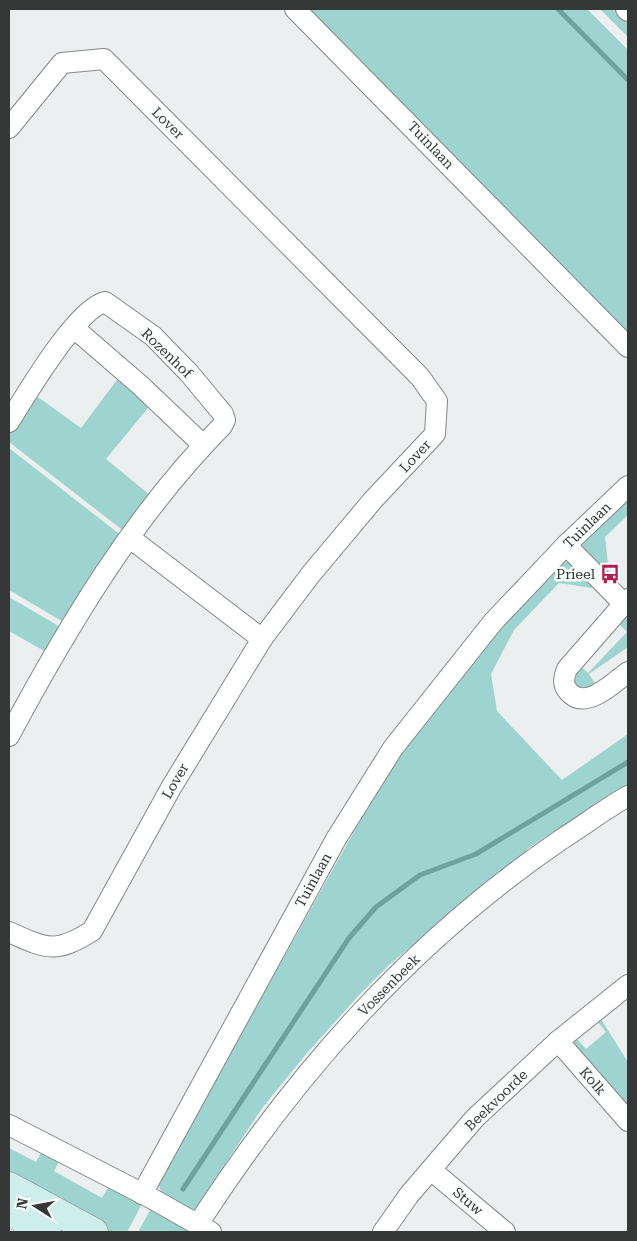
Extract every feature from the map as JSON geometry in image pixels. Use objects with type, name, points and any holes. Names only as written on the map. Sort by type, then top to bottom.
[{"type":"street","name":"Tuinlaan","points":[[296,9],[628,347]]},
{"type":"street","name":"Lover","points":[[9,128],[62,63],[104,59],[420,377],[437,401],[435,434],[366,508],[311,574],[262,640],[177,778],[92,931],[70,945],[44,948],[9,932]]},
{"type":"street","name":"Rozenhof","points":[[9,422],[41,370],[74,328],[97,304],[105,302],[153,336],[189,373],[223,414],[225,420],[222,426],[170,482],[130,538],[100,582],[12,723]]},
{"type":"street","points":[[74,328],[140,385],[203,445]]},
{"type":"street","name":"Tuinlaan","points":[[142,1194],[327,857],[393,748],[493,622],[566,545],[628,486]]},
{"type":"street","points":[[130,538],[262,640]]},
{"type":"street","points":[[566,545],[626,601],[567,669],[564,679],[569,692],[582,699],[592,697],[628,672]]},
{"type":"street","name":"Vossenbeek","points":[[205,1228],[269,1120],[328,1049],[389,982],[472,906],[522,867],[628,796]]},
{"type":"street","name":"Beekvoorde","points":[[382,1232],[475,1118],[558,1041],[628,985]]},
{"type":"street","name":"Kolk","points":[[558,1041],[628,1121]]},
{"type":"street","points":[[9,1125],[205,1228]]},
{"type":"street","name":"Stuw","points":[[431,1170],[505,1232]]},
{"type":"street","points":[[9,1186],[94,1232]]},
{"type":"street","points":[[9,1212],[47,1232]]},
{"type":"shaded area","points":[[307,9],[587,9],[628,50],[628,335]]},
{"type":"shaded area","points":[[600,9],[613,9],[628,24],[628,37]]},
{"type":"shaded area","points":[[119,377],[152,403],[106,459],[150,495],[125,532],[9,442],[9,435],[35,395],[81,428]]},
{"type":"shaded area","points":[[9,448],[122,536],[65,623],[9,590]]},
{"type":"shaded area","points":[[628,497],[628,515],[605,537],[609,573],[607,573],[583,548],[582,540]]},
{"type":"shaded area","points":[[563,561],[570,562],[592,585],[592,588],[559,583],[514,630],[491,674],[497,711],[562,780],[628,734],[628,784],[527,849],[530,854],[453,912],[390,964],[307,1053],[263,1107],[195,1209],[185,1211],[164,1200],[158,1183],[376,792],[399,756],[494,633]]},
{"type":"shaded area","points":[[9,597],[62,628],[46,652],[9,631]]},
{"type":"shaded area","points":[[628,613],[628,647],[589,674],[596,685],[585,690],[574,686],[572,674],[579,665],[588,673],[627,632],[618,623]]},
{"type":"shaded area","points":[[599,1016],[628,1062],[628,1113],[573,1046],[575,1037],[586,1049],[606,1032],[596,1020]]},
{"type":"shaded area","points":[[9,1148],[36,1162],[43,1149],[61,1158],[54,1171],[102,1198],[110,1184],[143,1202],[127,1232],[104,1232],[9,1182]]},
{"type":"shaded area","points":[[152,1207],[195,1232],[138,1232]]},
{"type":"waterway","points":[[558,9],[628,80]]},
{"type":"waterway","points":[[183,1189],[349,938],[376,907],[420,875],[476,854],[628,762]]},
{"type":"place","name":"Prieel","points":[[610,574]]}]
